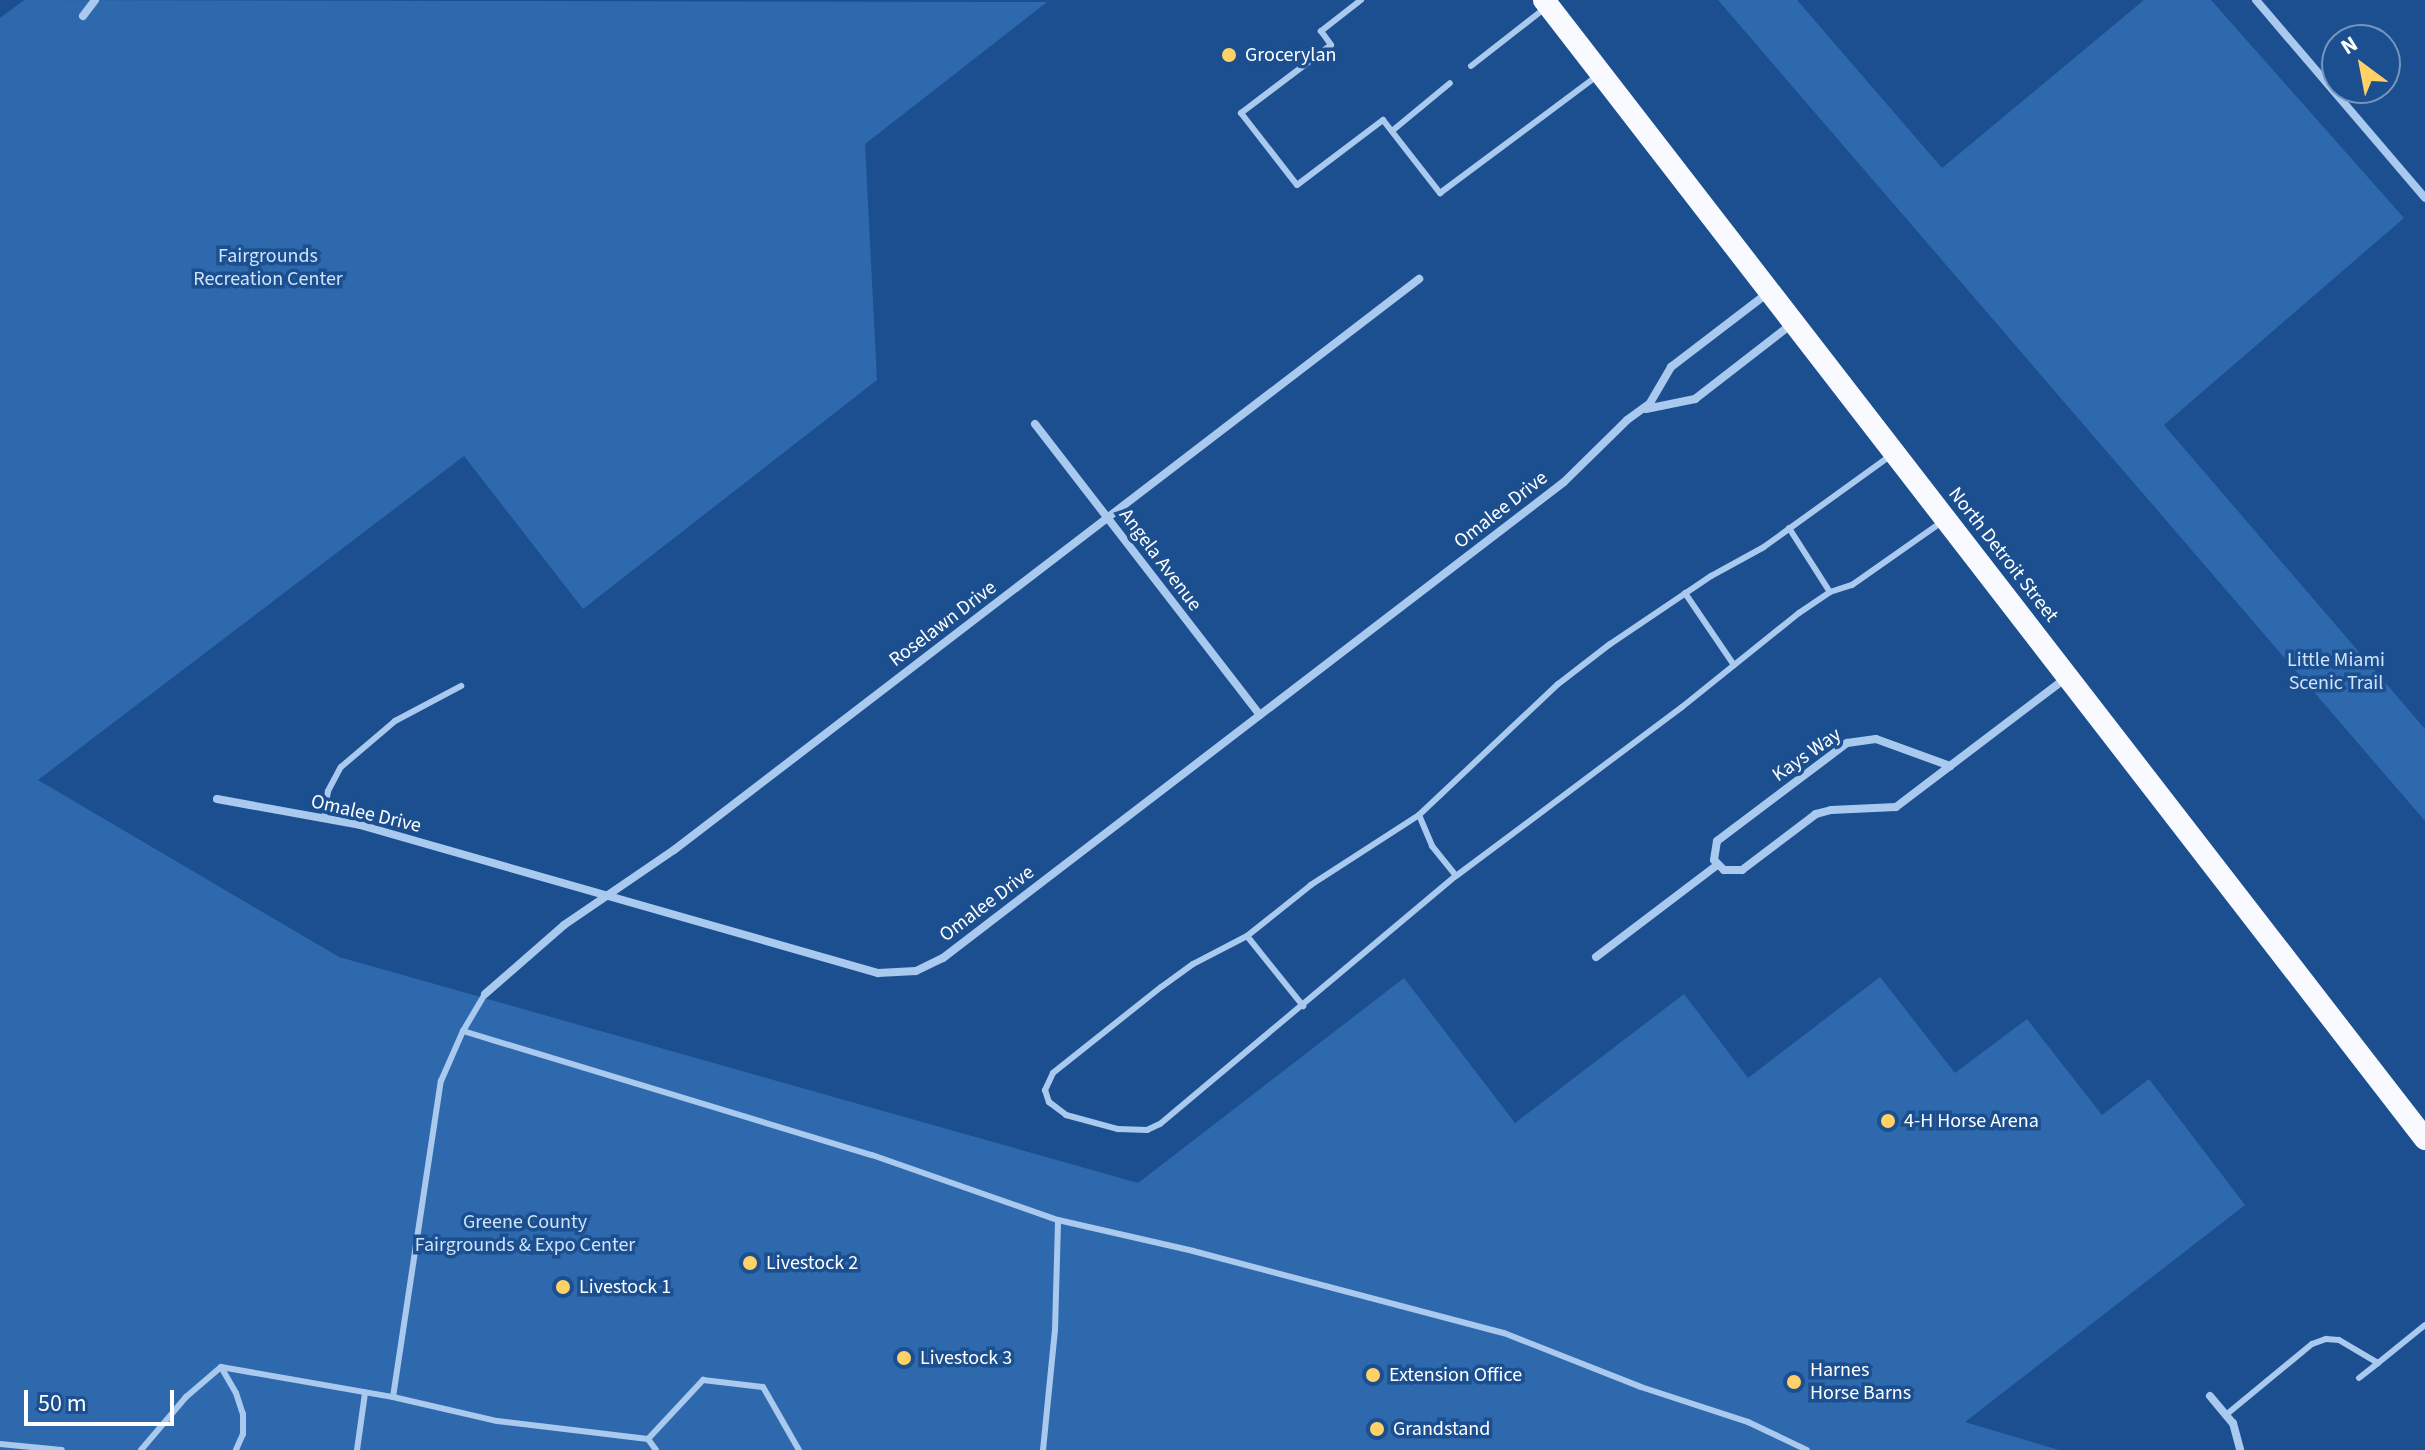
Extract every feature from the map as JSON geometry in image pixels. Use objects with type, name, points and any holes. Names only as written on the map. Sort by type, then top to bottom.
[{"type":"highway","name":"North Detroit Street","points":[[1546,3],[2425,1139]]},
{"type":"street","points":[[83,16],[95,0]]},
{"type":"street","points":[[2256,0],[2425,198]]},
{"type":"street","name":"Roselawn Drive","points":[[485,994],[564,925],[674,850],[1419,279]]},
{"type":"street","name":"Omalee Drive","points":[[217,799],[360,825],[878,973],[916,971],[943,958],[1564,482],[1657,394],[1671,367],[1769,292]]},
{"type":"street","points":[[1641,411],[1695,399],[1793,322]]},
{"type":"street","name":"Angela Avenue","points":[[1035,424],[1260,715]]},
{"type":"street","points":[[1596,957],[1717,865],[1732,872],[1742,870],[1816,814],[1831,810],[1896,807],[2067,677]]},
{"type":"street","name":"Kays Way","points":[[1717,865],[1713,850],[1717,841],[1847,743],[1876,739],[1950,766]]},
{"type":"street","points":[[2210,1396],[2233,1423],[2240,1450]]},
{"type":"lane","points":[[1361,0],[1321,31],[1331,45],[1241,113],[1297,185],[1383,120],[1440,193],[1600,73]]},
{"type":"lane","points":[[1471,66],[1546,3]]},
{"type":"lane","points":[[1392,131],[1450,83]]},
{"type":"lane","points":[[1895,453],[1789,528],[1685,593],[1558,684],[1419,815],[1311,885],[1247,936],[1193,964],[1053,1073],[1045,1090],[1049,1102],[1066,1115],[1118,1129],[1147,1130],[1209,1086],[1456,876],[1830,592],[1852,585],[1945,519]]},
{"type":"lane","points":[[1789,528],[1830,592]]},
{"type":"lane","points":[[1685,593],[1734,665]]},
{"type":"lane","points":[[324,819],[328,791],[341,767],[395,721],[461,686]]},
{"type":"lane","points":[[1419,815],[1432,846],[1456,876]]},
{"type":"lane","points":[[1247,936],[1303,1006]]},
{"type":"lane","points":[[393,1397],[441,1081],[463,1031],[485,994]]},
{"type":"lane","points":[[463,1031],[872,1155],[1058,1220],[1193,1251],[1504,1333],[1641,1387],[1748,1422],[1807,1450]]},
{"type":"lane","points":[[1043,1450],[1055,1330],[1058,1220]]},
{"type":"lane","points":[[2359,1378],[2425,1325]]},
{"type":"lane","points":[[2227,1414],[2312,1344],[2326,1339],[2339,1340],[2378,1363]]},
{"type":"lane","points":[[221,1367],[393,1397],[497,1421],[648,1439],[656,1450]]},
{"type":"lane","points":[[141,1450],[186,1397],[221,1367]]},
{"type":"lane","points":[[221,1367],[236,1393],[243,1414],[243,1434],[236,1450]]},
{"type":"lane","points":[[648,1439],[703,1380],[763,1387],[799,1450]]},
{"type":"lane","points":[[357,1450],[365,1393]]},
{"type":"lane","points":[[0,1444],[62,1450]]},
{"type":"green space","points":[[24,0],[1047,2],[865,144],[877,380],[583,609],[464,456],[38,780],[339,957],[1138,1183],[1404,978],[1515,1123],[1684,994],[1748,1078],[1880,977],[1955,1073],[2027,1019],[2102,1115],[2149,1079],[2245,1205],[1965,1422],[2059,1450],[0,1450],[0,18]]},
{"type":"green space","name":"Little Miami Scenic Trail","points":[[1718,0],[1797,0],[1942,168],[2144,0],[2211,0],[2404,218],[2164,425],[2425,729],[2425,821]]},
{"type":"place","name":"Grocerylan","points":[[1229,55]]},
{"type":"place","name":"4-H Horse Arena","points":[[1888,1121]]},
{"type":"place","name":"Livestock 2","points":[[750,1263]]},
{"type":"place","name":"Livestock 1","points":[[563,1287]]},
{"type":"place","name":"Livestock 3","points":[[904,1358]]},
{"type":"place","name":"Extension Office","points":[[1373,1375]]},
{"type":"place","name":"Harnes Horse Barns","points":[[1794,1382]]},
{"type":"place","name":"Grandstand","points":[[1377,1429]]},
{"type":"park label","name":"Fairgrounds Recreation Center","points":[[268,268]]},
{"type":"park label","name":"Greene County Fairgrounds & Expo Center","points":[[525,1234]]}]
